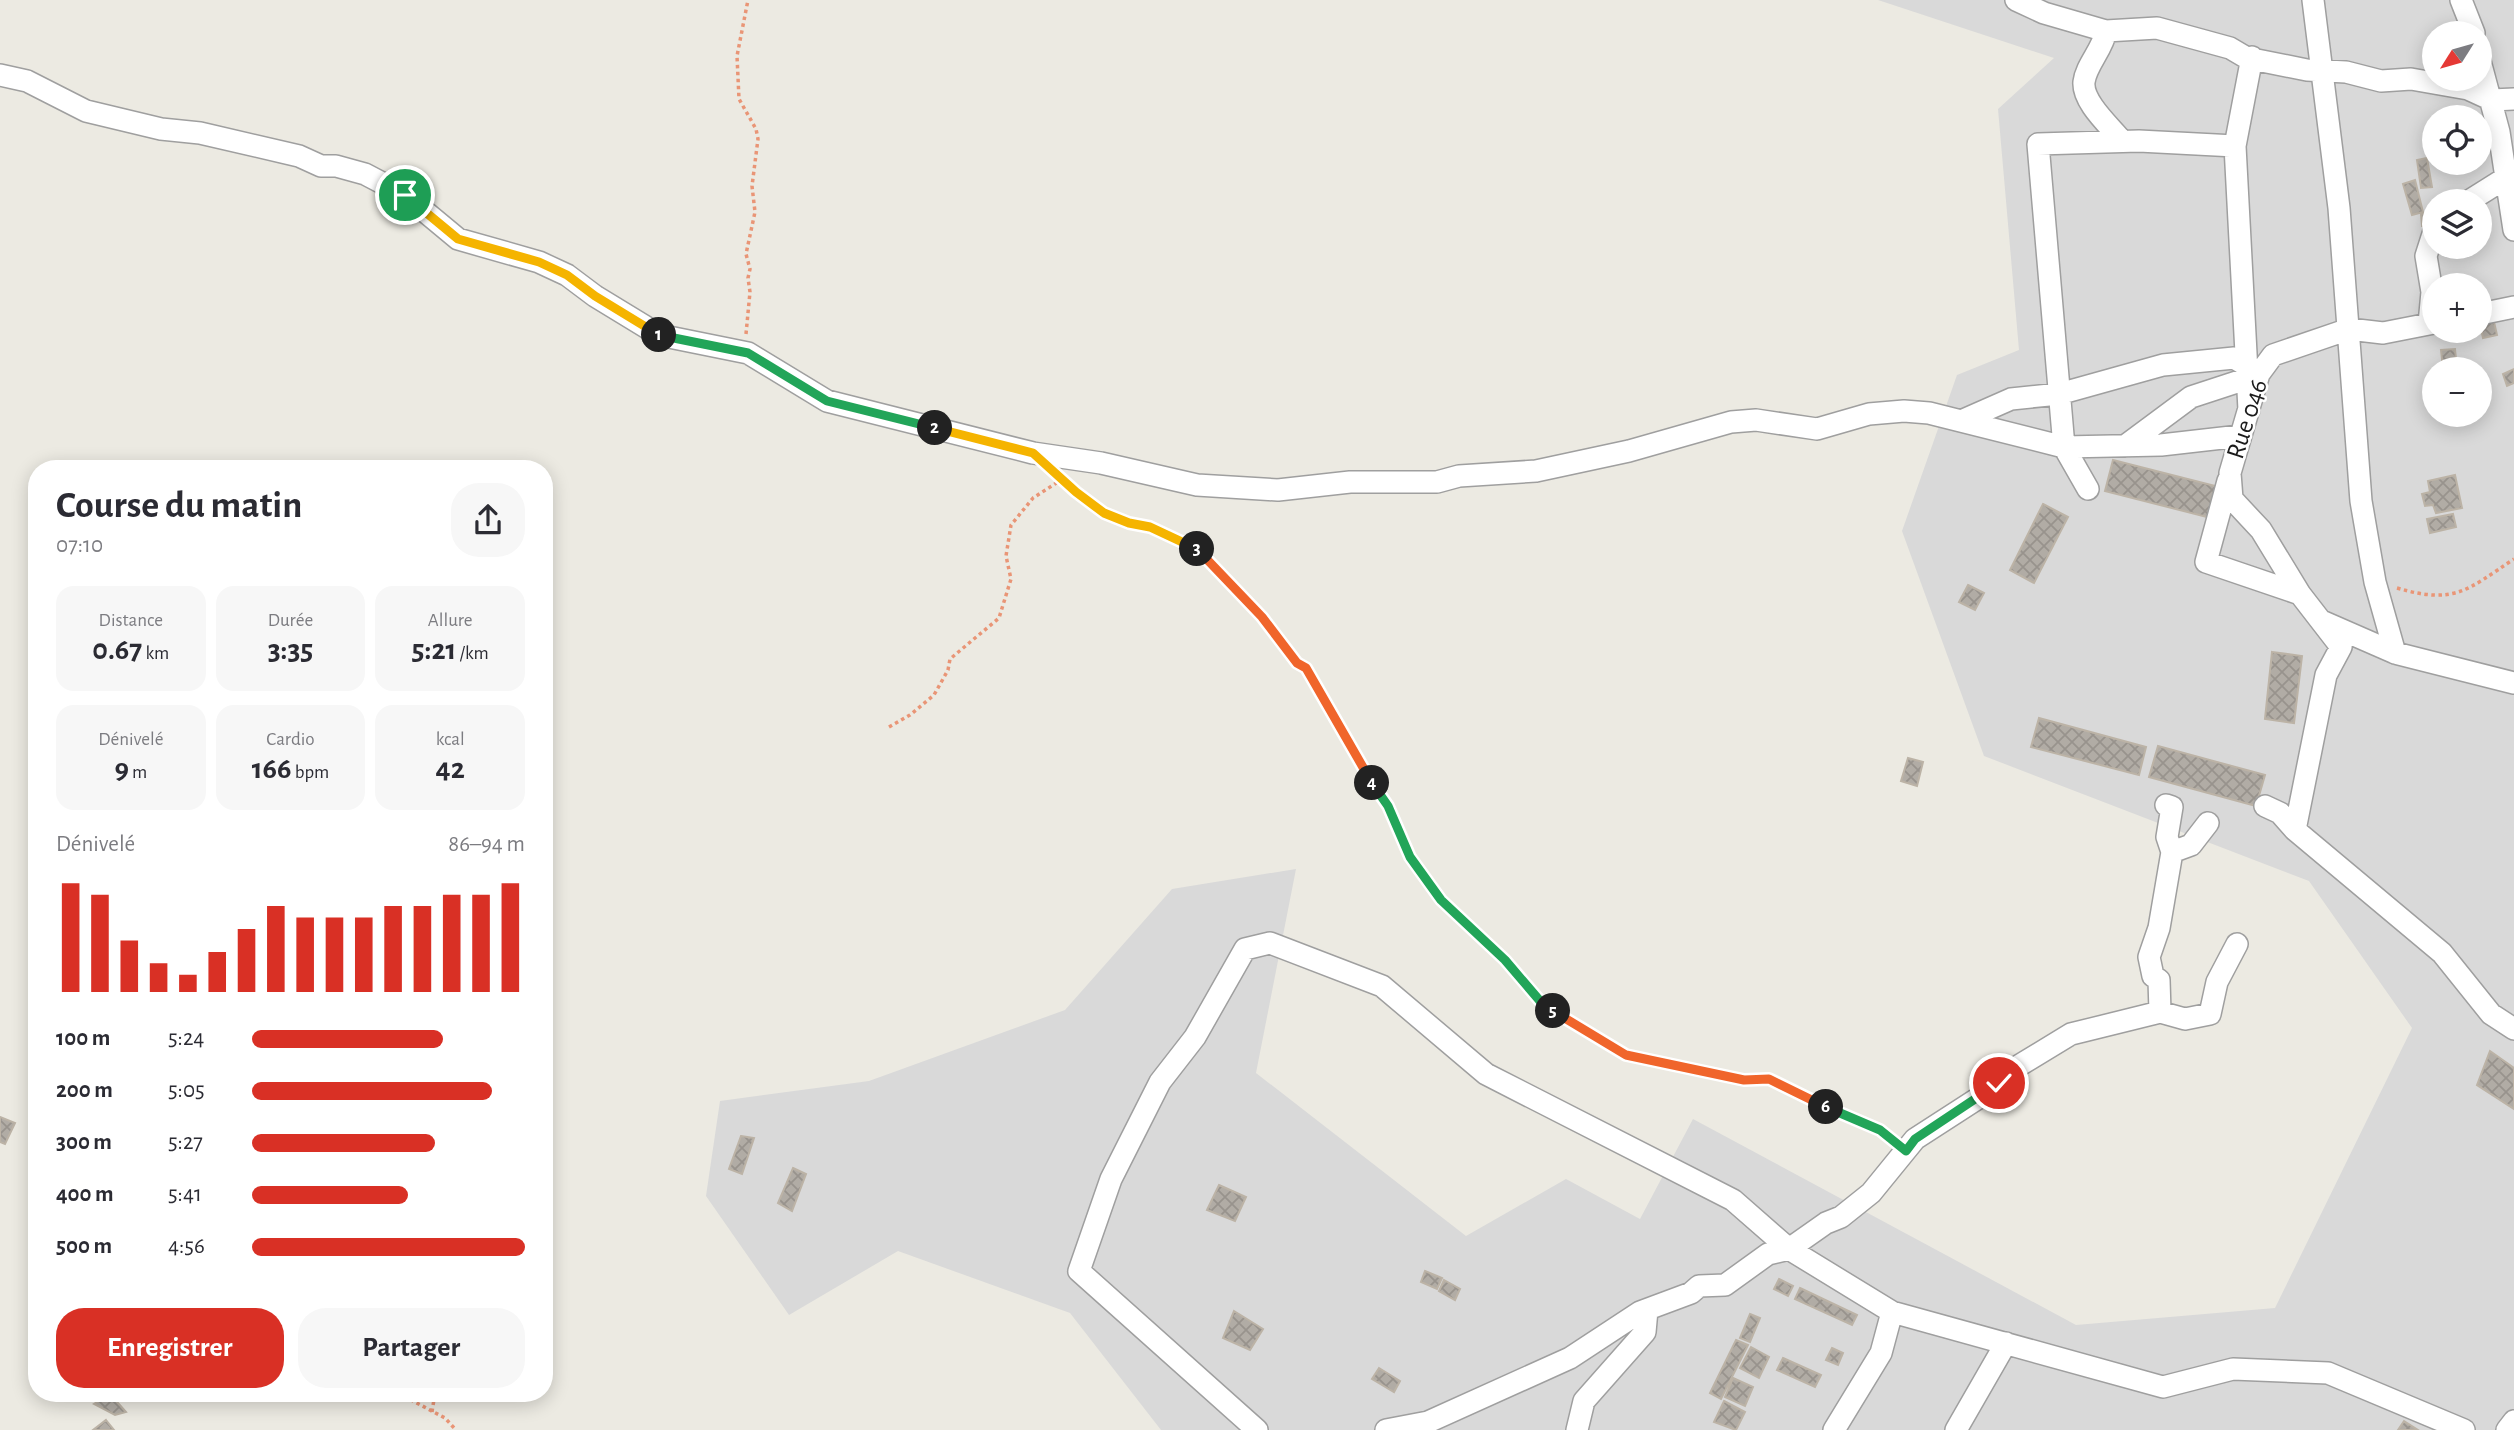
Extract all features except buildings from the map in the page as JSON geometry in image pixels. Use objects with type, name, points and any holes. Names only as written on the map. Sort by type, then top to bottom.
[{"type":"street","points":[[2016,0],[2044,13],[2106,32],[2157,28],[2252,57],[2307,70],[2319,69],[2381,81],[2411,79],[2451,86],[2491,100],[2514,99]]},
{"type":"street","points":[[2313,0],[2319,69],[2339,208],[2361,501],[2375,582],[2395,653]]},
{"type":"street","points":[[2461,0],[2469,21]]},
{"type":"street","points":[[2106,32],[2104,42],[2084,81],[2087,96],[2122,141]]},
{"type":"street","points":[[2249,410],[2235,146],[2252,57]]},
{"type":"street","points":[[0,75],[27,81],[86,111],[161,129],[200,133],[299,156],[321,166],[336,166],[366,174],[405,195],[458,239],[539,262],[567,275],[650,331],[748,353],[827,401],[1033,453],[1101,464],[1197,485],[1278,490],[1350,482],[1437,482],[1458,475],[1536,471],[1629,452],[1731,422],[1756,421],[1817,429],[1869,414],[1904,411],[1929,413],[2064,447],[2125,446],[2241,436]]},
{"type":"street","points":[[2488,91],[2514,230]]},
{"type":"street","points":[[2088,489],[2064,447],[2038,144],[2122,141],[2235,146]]},
{"type":"street","points":[[2488,189],[2504,179]]},
{"type":"street","points":[[2492,312],[2514,307]]},
{"type":"street","name":"Rue 046","points":[[2324,622],[2300,594],[2261,530],[2232,499],[2230,473],[2259,374],[2273,355],[2349,329],[2383,333],[2422,325]]},
{"type":"street","points":[[1961,421],[2011,400],[2059,394],[2163,365],[2234,358],[2245,372]]},
{"type":"street","points":[[2125,446],[2192,397],[2245,372]]},
{"type":"street","points":[[2230,473],[2206,562],[2300,594]]},
{"type":"street","points":[[2324,622],[2395,653],[2514,683]]},
{"type":"street","points":[[2295,830],[2326,674],[2341,647],[2324,622]]},
{"type":"street","points":[[2272,804],[2295,830],[2442,953],[2491,1014],[2514,1029]]},
{"type":"street","points":[[2160,1012],[2159,980],[2153,976],[2149,957],[2159,928],[2172,852],[2167,837],[2172,807],[2166,805]]},
{"type":"street","points":[[2172,852],[2191,845],[2208,823]]},
{"type":"street","points":[[1257,1430],[1079,1271],[1111,1179],[1160,1082],[1195,1037],[1245,949],[1270,943],[1382,986],[1486,1074],[1733,1200],[1789,1249],[1892,1312],[2163,1387],[2232,1369],[2328,1373],[2464,1430]]},
{"type":"street","points":[[1385,1430],[1428,1422],[1570,1358],[1647,1310],[1691,1293],[1699,1286],[1725,1285],[1768,1254],[1789,1249],[1826,1223],[1841,1217],[1871,1193],[1892,1171],[1915,1139],[1980,1097],[2020,1065],[2071,1034],[2160,1012],[2185,1019],[2210,1014],[2217,982],[2237,944]]},
{"type":"street","points":[[1577,1430],[1584,1401],[1645,1332],[1647,1310]]},
{"type":"street","points":[[1857,1430],[1838,1421],[1881,1353],[1892,1312]]},
{"type":"street","points":[[1956,1430],[2006,1343]]},
{"type":"street","points":[[2507,1430],[2514,1421]]},
{"type":"path","points":[[748,0],[737,56],[740,105],[756,129],[758,139],[752,186],[755,212],[746,254],[750,269],[745,344],[748,353]]},
{"type":"path","points":[[1033,453],[1061,480],[1104,513],[1129,523],[1150,527],[1189,545],[1212,563],[1262,617],[1297,663],[1306,668],[1332,717],[1388,806],[1410,857],[1432,888],[1457,919],[1505,960],[1546,1008],[1626,1055],[1664,1061],[1719,1076],[1744,1080],[1769,1079],[1818,1104],[1880,1130],[1906,1151]]},
{"type":"path","points":[[889,727],[910,715],[934,695],[948,670],[950,659],[999,618],[1011,579],[1006,556],[1011,525],[1033,498],[1061,480]]},
{"type":"path","points":[[2375,582],[2424,596],[2456,596],[2514,559]]},
{"type":"path","points":[[414,1402],[445,1418],[456,1430]]},
{"type":"path","points":[[432,1412],[434,1402]]},
{"type":"shaded area","points":[[1878,0],[2514,0],[2514,1430],[1161,1430],[1070,1313],[898,1251],[789,1315],[706,1196],[720,1101],[869,1081],[1065,1010],[1172,889],[1296,869],[1256,1073],[1466,1236],[1566,1179],[1640,1219],[1693,1119],[2076,1325],[2275,1308],[2412,1028],[2309,881],[1984,756],[1902,531],[1957,375],[2019,350],[1998,109],[2054,58]]},
{"type":"route","points":[[405,195],[458,239],[539,262],[567,275],[650,331],[748,353],[769,363],[827,401],[1033,453],[1061,480],[1104,513],[1129,523],[1150,527],[1202,552],[1247,604],[1262,617],[1297,663],[1306,668],[1352,751],[1388,806],[1410,857],[1441,900],[1457,919],[1505,960],[1546,1008],[1607,1045],[1626,1055],[1664,1061],[1719,1076],[1744,1080],[1769,1079],[1818,1104],[1880,1130],[1906,1151],[1915,1139],[1999,1083]]}]
